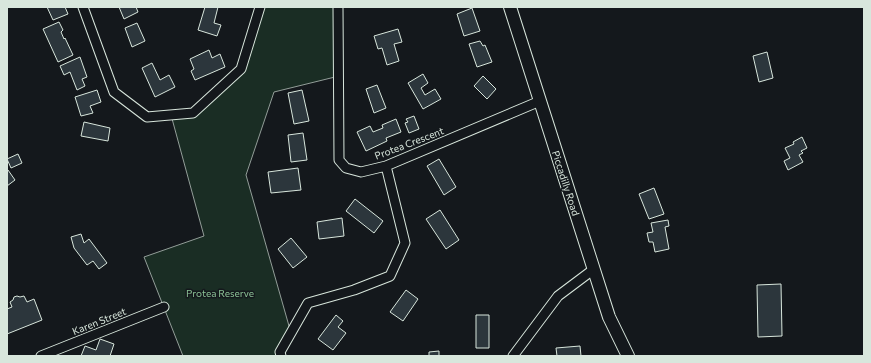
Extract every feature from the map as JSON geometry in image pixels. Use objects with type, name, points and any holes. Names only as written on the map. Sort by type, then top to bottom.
[{"type":"main road","name":"Piccadilly Road","points":[[510,7],[610,317],[628,356]]},
{"type":"street","points":[[83,7],[114,92],[147,117],[192,112],[241,69],[260,7]]},
{"type":"street","name":"Protea Crescent","points":[[338,7],[339,160],[346,168],[361,172],[386,166],[540,101]]},
{"type":"street","points":[[280,356],[280,352],[308,303],[354,290],[390,276],[405,243],[386,166]]},
{"type":"street","points":[[513,356],[558,296],[594,269]]},
{"type":"street","name":"Karen Street","points":[[41,356],[164,307]]},
{"type":"green space","name":"Protea Reserve","points":[[260,7],[338,7],[339,76],[274,92],[246,175],[291,333],[281,356],[183,356],[144,257],[204,236],[171,115],[193,112],[241,69]]},
{"type":"building","points":[[47,7],[65,7],[68,14],[53,20]]},
{"type":"building","points":[[119,7],[136,7],[138,12],[124,19]]},
{"type":"building","points":[[205,7],[218,7],[214,23],[221,25],[217,36],[198,30]]},
{"type":"building","points":[[472,8],[480,31],[464,36],[457,14]]},
{"type":"building","points":[[59,22],[63,30],[61,32],[73,55],[58,62],[43,29]]},
{"type":"building","points":[[137,23],[145,41],[132,47],[125,28]]},
{"type":"building","points":[[398,29],[402,42],[394,44],[399,61],[387,65],[382,48],[378,49],[374,36]]},
{"type":"building","points":[[480,41],[483,46],[485,45],[492,62],[477,67],[469,44]]},
{"type":"building","points":[[209,50],[212,58],[220,54],[225,67],[195,80],[191,71],[194,69],[190,59]]},
{"type":"building","points":[[767,52],[773,78],[759,82],[753,56]]},
{"type":"building","points":[[80,57],[87,77],[82,79],[85,86],[77,90],[70,72],[64,75],[60,66]]},
{"type":"building","points":[[152,63],[160,80],[169,75],[175,87],[155,97],[142,68]]},
{"type":"building","points":[[423,74],[428,83],[421,88],[425,95],[435,89],[441,99],[423,109],[408,83]]},
{"type":"building","points":[[483,76],[496,89],[487,99],[474,86]]},
{"type":"building","points":[[377,85],[386,108],[374,113],[366,89]]},
{"type":"building","points":[[97,90],[101,102],[90,106],[93,113],[81,116],[75,97]]},
{"type":"building","points":[[302,90],[309,121],[294,124],[288,93]]},
{"type":"building","points":[[414,116],[419,129],[409,133],[405,123],[408,122],[406,119]]},
{"type":"building","points":[[396,119],[401,132],[386,138],[387,141],[366,151],[357,132],[370,126],[373,132],[383,128],[382,125]]},
{"type":"building","points":[[84,122],[110,128],[108,141],[81,136]]},
{"type":"building","points":[[303,133],[307,160],[291,162],[288,135]]},
{"type":"building","points":[[802,137],[807,148],[801,151],[803,153],[799,155],[803,162],[788,170],[784,161],[790,158],[785,148],[794,144],[793,142]]},
{"type":"building","points":[[18,154],[22,163],[11,168],[7,159]]},
{"type":"building","points":[[439,159],[456,187],[444,195],[427,166]]},
{"type":"building","points":[[298,168],[301,190],[271,193],[268,172]]},
{"type":"building","points":[[8,170],[15,180],[7,186],[7,171]]},
{"type":"building","points":[[654,188],[664,214],[649,219],[639,194]]},
{"type":"building","points":[[355,199],[383,221],[374,233],[346,211]]},
{"type":"building","points":[[440,210],[459,240],[446,249],[426,219]]},
{"type":"building","points":[[342,218],[344,236],[319,239],[317,222]]},
{"type":"building","points":[[668,220],[669,226],[665,227],[669,249],[655,252],[653,242],[649,242],[647,233],[653,232],[651,223]]},
{"type":"building","points":[[81,234],[84,243],[89,239],[107,263],[99,269],[93,261],[87,265],[74,248],[71,237]]},
{"type":"building","points":[[291,238],[307,257],[293,268],[278,249]]},
{"type":"building","points":[[781,284],[782,336],[758,337],[757,285]]},
{"type":"building","points":[[406,290],[418,299],[403,321],[390,312]]},
{"type":"building","points":[[17,296],[24,296],[27,302],[34,299],[42,320],[7,334],[7,309],[12,307],[10,302]]},
{"type":"building","points":[[336,315],[343,321],[338,327],[346,333],[333,350],[318,339]]},
{"type":"building","points":[[476,315],[489,315],[489,348],[476,348]]},
{"type":"building","points":[[100,339],[114,344],[110,356],[81,356],[85,346],[96,350]]},
{"type":"building","points":[[580,346],[581,356],[557,356],[556,348]]},
{"type":"building","points":[[439,351],[439,356],[429,356],[429,352]]}]
